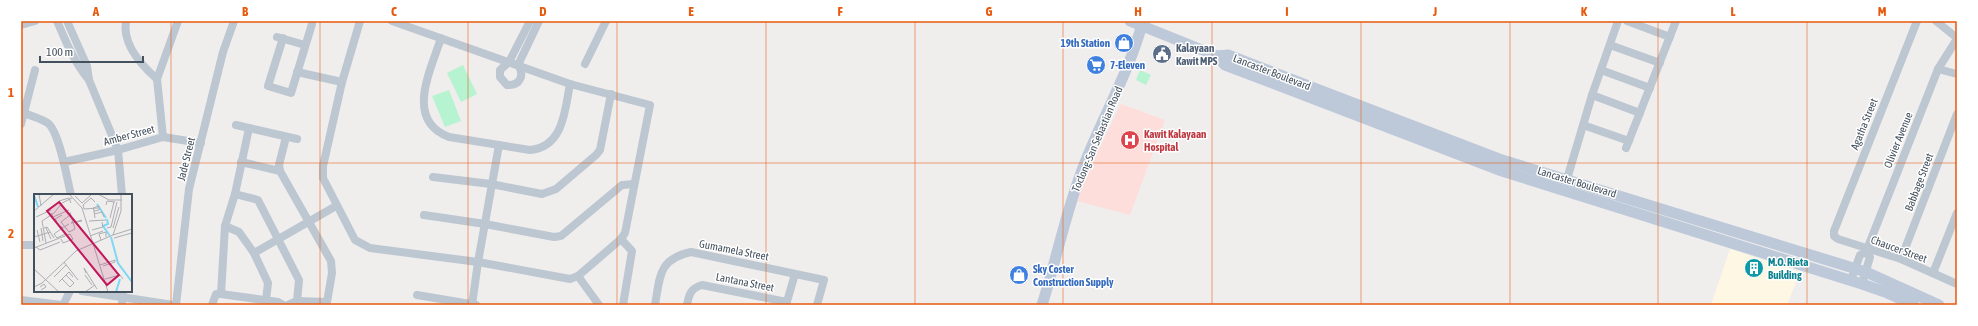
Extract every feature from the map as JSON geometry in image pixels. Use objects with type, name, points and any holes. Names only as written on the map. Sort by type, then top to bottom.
[{"type":"main road","name":"Lancaster Boulevard","points":[[1130,21],[1143,23],[1217,56],[1225,65],[1488,166],[1851,280],[1885,292],[1913,305]]},
{"type":"main road","name":"Toclong-San Sebastian Road","points":[[1042,305],[1069,205],[1084,164],[1124,78],[1143,23]]},
{"type":"main road","name":"Lancaster Boulevard","points":[[1217,56],[1228,55],[1499,159],[1860,271],[1939,305]]},
{"type":"main road","points":[[1664,221],[1667,210]]},
{"type":"street","points":[[21,25],[35,21]]},
{"type":"street","points":[[57,21],[70,52],[80,70],[89,80]]},
{"type":"street","points":[[67,21],[87,66],[89,80],[118,150],[122,194]]},
{"type":"street","points":[[126,21],[127,42],[144,68],[157,79]]},
{"type":"street","points":[[163,137],[157,79],[178,21]]},
{"type":"street","name":"Jade Street","points":[[88,292],[174,305],[189,189],[223,52],[234,21]]},
{"type":"street","points":[[360,21],[342,82],[323,166],[323,178],[336,206],[355,240],[370,248],[478,262],[563,279],[570,279],[578,276],[621,239],[624,233],[650,105],[570,84],[392,21]]},
{"type":"street","points":[[530,21],[509,62],[502,66],[499,73],[501,81],[507,85],[515,85],[520,80],[521,72],[518,65],[539,21]]},
{"type":"street","points":[[585,64],[606,21]]},
{"type":"street","points":[[1567,179],[1592,96],[1618,21]]},
{"type":"street","points":[[1627,21],[1670,37]]},
{"type":"street","points":[[1583,125],[1627,145],[1676,21]]},
{"type":"street","name":"Agatha Street","points":[[1834,236],[1834,231],[1917,21]]},
{"type":"street","points":[[1936,21],[1957,39]]},
{"type":"street","points":[[305,45],[280,37],[268,86],[291,93],[312,24]]},
{"type":"street","points":[[442,38],[423,98],[423,109],[433,128],[438,133],[449,137],[530,150],[544,146],[559,132],[562,125],[570,84]]},
{"type":"street","name":"Olivier Avenue","points":[[1851,280],[1860,271],[1870,257],[1867,250],[1938,69],[1957,39]]},
{"type":"street","points":[[1610,45],[1660,63]]},
{"type":"street","points":[[1938,69],[1957,74]]},
{"type":"street","points":[[21,124],[36,70]]},
{"type":"street","points":[[1601,70],[1650,88]]},
{"type":"street","points":[[297,72],[342,82]]},
{"type":"street","points":[[433,177],[491,184],[542,194],[556,189],[596,156],[600,150],[611,94]]},
{"type":"street","points":[[1592,96],[1640,114]]},
{"type":"street","points":[[24,112],[47,123],[53,128],[64,162],[71,194]]},
{"type":"street","name":"Babbage Street","points":[[1901,258],[1957,114]]},
{"type":"street","points":[[236,125],[296,139]]},
{"type":"street","points":[[221,294],[225,226],[235,194],[249,128]]},
{"type":"street","points":[[286,136],[279,165],[280,171],[307,222],[331,262],[332,273],[328,302],[297,301],[288,305]]},
{"type":"street","name":"Amber Street","points":[[64,162],[118,150],[163,137],[201,143]]},
{"type":"street","points":[[417,295],[474,305],[478,262],[499,145]]},
{"type":"street","points":[[241,162],[280,171]]},
{"type":"street","points":[[424,215],[485,224],[554,237],[561,236],[622,185],[634,184]]},
{"type":"street","points":[[235,194],[258,200],[299,280],[297,301]]},
{"type":"street","points":[[254,253],[336,206]]},
{"type":"street","points":[[1934,273],[1957,213]]},
{"type":"street","points":[[225,226],[239,232],[254,253],[268,283],[266,300]]},
{"type":"street","name":"Chaucer Street","points":[[1834,236],[1867,250],[1901,258],[1957,284]]},
{"type":"street","points":[[621,239],[632,251],[622,305]]},
{"type":"street","points":[[21,245],[34,245]]},
{"type":"street","name":"Gumamela Street","points":[[656,305],[660,277],[667,262],[676,255],[690,252],[824,280],[817,305]]},
{"type":"street","name":"Olivier Avenue","points":[[1860,271],[1862,284]]},
{"type":"street","points":[[786,303],[795,274]]},
{"type":"street","points":[[578,276],[599,305]]},
{"type":"street","name":"Lantana Street","points":[[687,305],[689,293],[694,287],[702,285],[786,303]]},
{"type":"street","points":[[21,300],[62,305],[69,292]]},
{"type":"street","points":[[212,305],[216,294],[266,300],[278,302],[283,305]]},
{"type":"shaded area","name":"Kawit Kalayaan Hospital","points":[[1121,104],[1165,120],[1130,215],[1077,201],[1093,161]]},
{"type":"shaded area","points":[[1730,249],[1800,272],[1787,305],[1711,305]]},
{"type":"green space","points":[[463,65],[477,94],[461,102],[447,73]]},
{"type":"green space","points":[[1140,70],[1151,75],[1146,85],[1136,80]]},
{"type":"green space","points":[[449,90],[461,121],[445,127],[432,96]]},
{"type":"place","name":"19th Station","points":[[1124,43]]},
{"type":"place","name":"Kalayaan Kawit MPS","points":[[1162,54]]},
{"type":"place","name":"7-Eleven","points":[[1096,65]]},
{"type":"place","name":"Kawit Kalayaan Hospital","points":[[1130,140]]},
{"type":"place","name":"M.O. Rieta Building","points":[[1754,268]]},
{"type":"place","name":"Sky Coster Construction Supply","points":[[1019,275]]}]
